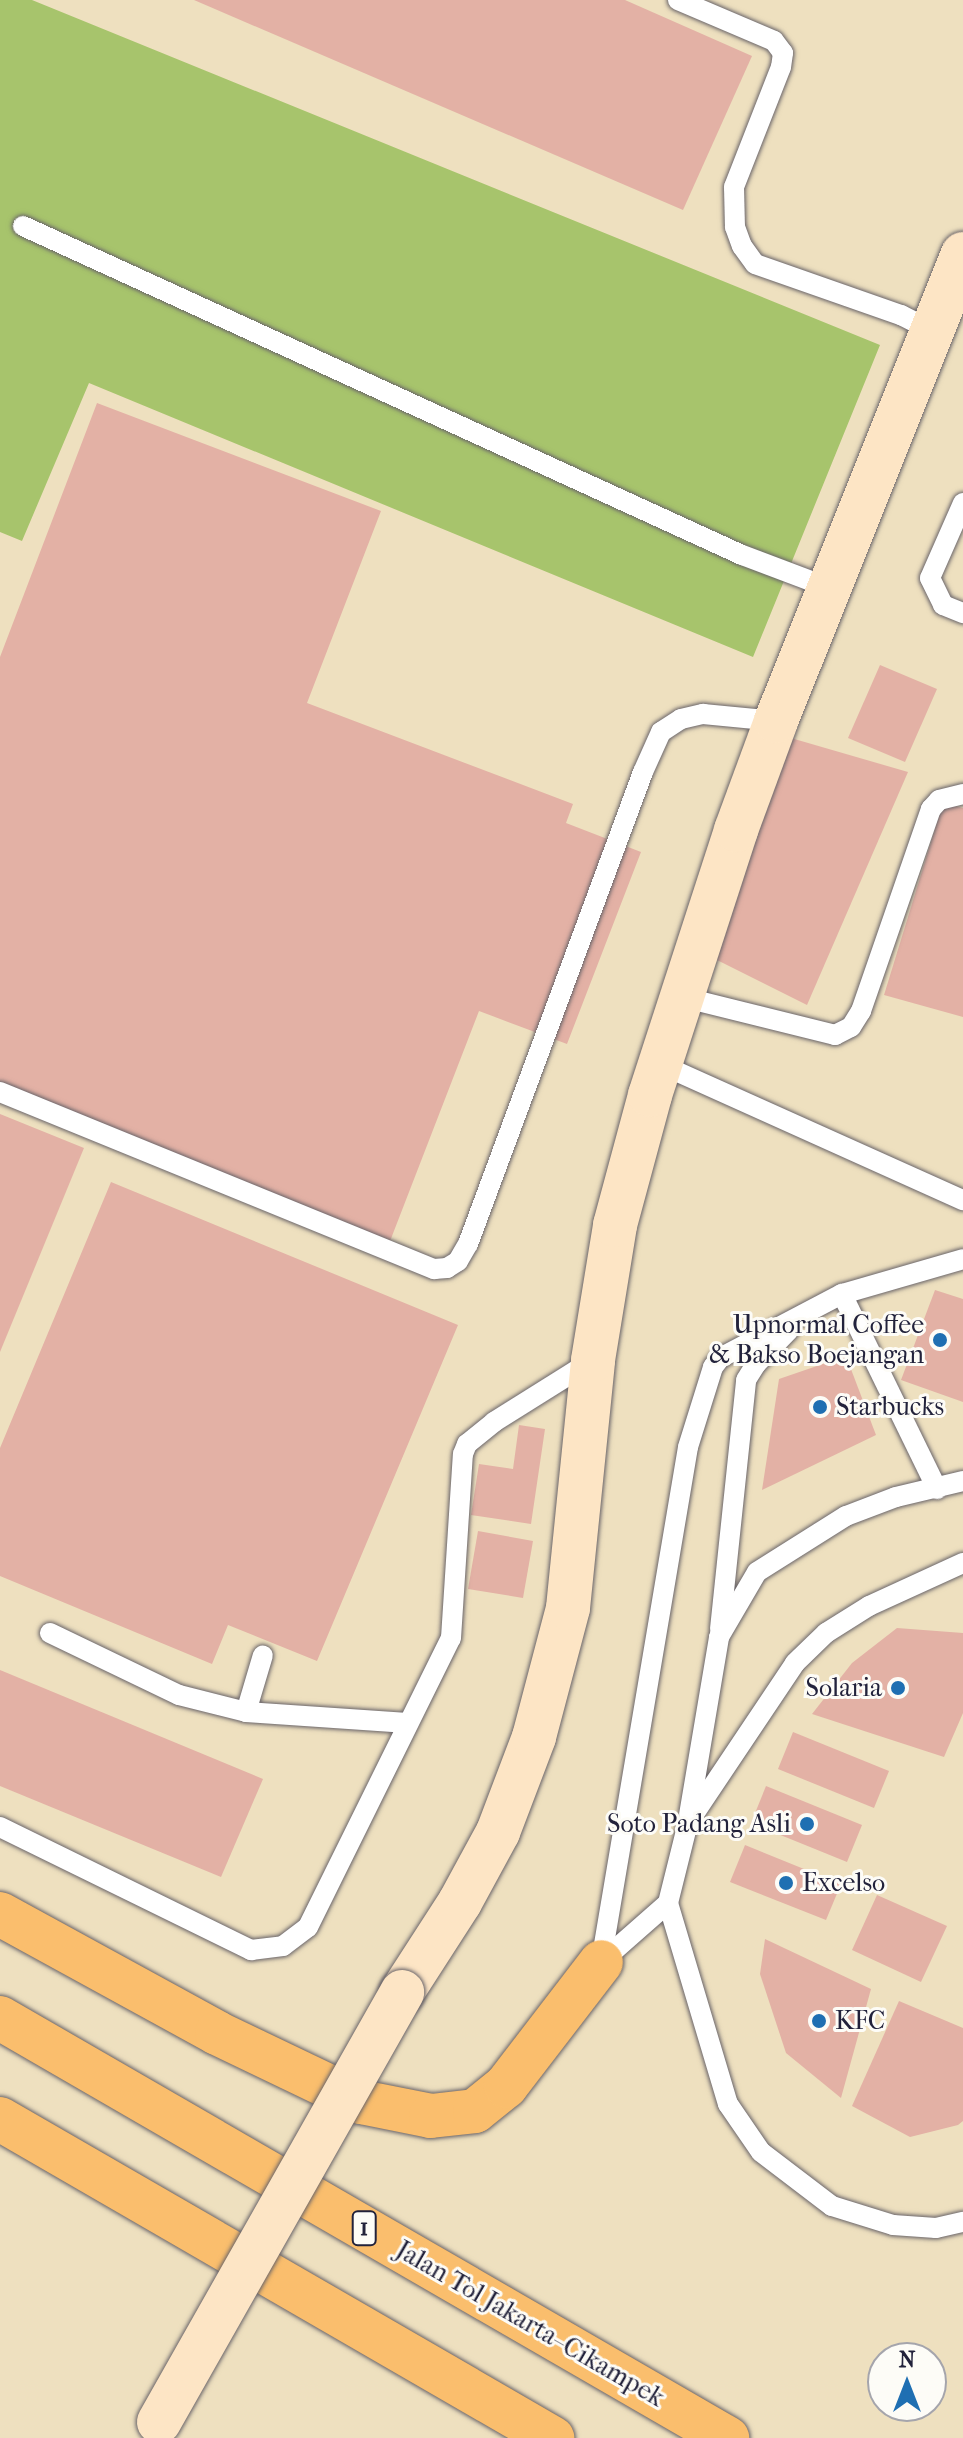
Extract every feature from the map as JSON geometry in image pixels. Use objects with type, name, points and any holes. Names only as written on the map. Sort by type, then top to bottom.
[{"type":"highway","points":[[0,1914],[217,2033],[361,2102],[431,2116],[475,2111],[506,2086],[601,1962]]},
{"type":"highway","name":"Jalan Tol Jakarta–Cikampek","points":[[0,2018],[727,2438]]},
{"type":"highway","points":[[0,2119],[552,2438]]},
{"type":"street","points":[[155,2430],[402,1992],[460,1902],[498,1832],[534,1737],[568,1608],[593,1360],[615,1225],[660,1064],[776,721],[827,587],[963,254]]},
{"type":"lane","points":[[678,0],[774,41],[783,53],[734,187],[735,227],[742,246],[755,264],[901,315],[933,331]]},
{"type":"lane","points":[[23,226],[742,555],[827,587]]},
{"type":"lane","points":[[963,503],[930,578],[943,605],[963,613]]},
{"type":"lane","points":[[0,1092],[434,1269],[447,1268],[458,1261],[468,1244],[643,772],[661,732],[681,719],[703,714],[776,721]]},
{"type":"lane","points":[[682,997],[835,1035],[851,1027],[861,1011],[931,809],[939,800],[963,794]]},
{"type":"lane","points":[[660,1064],[963,1200]]},
{"type":"lane","points":[[601,1962],[688,1447],[708,1376],[720,1358],[842,1294],[963,1259]]},
{"type":"lane","points":[[842,1294],[937,1489]]},
{"type":"lane","points":[[809,1311],[771,1347],[746,1380],[719,1637],[688,1823],[668,1903],[728,2104],[761,2152],[832,2206],[893,2225],[936,2228],[963,2222]]},
{"type":"lane","points":[[0,1827],[251,1950],[283,1946],[308,1927],[408,1723],[437,1672],[451,1638],[463,1454],[467,1444],[494,1422],[593,1360]]},
{"type":"lane","points":[[719,1637],[757,1572],[846,1516],[896,1497],[963,1481]]},
{"type":"lane","points":[[688,1823],[795,1663],[826,1633],[869,1606],[963,1563]]},
{"type":"lane","points":[[50,1633],[179,1695],[246,1712],[408,1723]]},
{"type":"lane","points":[[246,1712],[263,1655]]},
{"type":"lane","points":[[601,1962],[668,1903]]},
{"type":"green space","points":[[0,0],[32,0],[880,345],[753,657],[89,383],[22,541],[0,532]]},
{"type":"building","points":[[194,0],[625,0],[752,56],[683,210]]},
{"type":"building","points":[[97,403],[381,511],[307,703],[573,804],[566,823],[641,852],[567,1044],[479,1011],[387,1249],[0,1102],[0,657]]},
{"type":"building","points":[[880,665],[937,689],[905,762],[848,738]]},
{"type":"building","points":[[784,736],[908,772],[807,1005],[711,957]]},
{"type":"building","points":[[943,803],[963,808],[963,1017],[884,995]]},
{"type":"building","points":[[0,1114],[84,1148],[0,1352]]},
{"type":"building","points":[[111,1182],[458,1325],[317,1661],[228,1625],[212,1664],[0,1576],[0,1448]]},
{"type":"building","name":"Upnormal Coffee & Bakso Boejangan","points":[[935,1290],[963,1299],[963,1402],[901,1380]]},
{"type":"building","name":"Starbucks","points":[[846,1356],[876,1435],[762,1490],[779,1379]]},
{"type":"building","points":[[519,1425],[545,1429],[531,1524],[471,1515],[479,1464],[513,1469]]},
{"type":"building","points":[[478,1531],[533,1541],[523,1598],[468,1589]]},
{"type":"building","name":"Solaria","points":[[897,1628],[963,1633],[963,1713],[944,1757],[812,1714],[852,1663]]},
{"type":"building","points":[[0,1670],[263,1779],[221,1877],[0,1786]]},
{"type":"building","points":[[793,1732],[889,1771],[874,1808],[778,1769]]},
{"type":"building","name":"Soto Padang Asli","points":[[766,1786],[862,1825],[847,1862],[751,1823]]},
{"type":"building","name":"Excelso","points":[[745,1845],[841,1884],[826,1920],[730,1882]]},
{"type":"building","points":[[877,1895],[947,1926],[921,1982],[852,1950]]},
{"type":"building","name":"KFC","points":[[765,1939],[871,1989],[841,2098],[786,2053],[760,1974]]},
{"type":"building","points":[[899,2001],[963,2028],[963,2121],[958,2125],[910,2137],[852,2106]]},
{"type":"place","name":"Upnormal Coffee & Bakso Boejangan","points":[[940,1340]]},
{"type":"place","name":"Starbucks","points":[[820,1407]]},
{"type":"place","name":"Solaria","points":[[898,1688]]},
{"type":"place","name":"Soto Padang Asli","points":[[807,1824]]},
{"type":"place","name":"Excelso","points":[[786,1883]]},
{"type":"place","name":"KFC","points":[[819,2021]]}]
